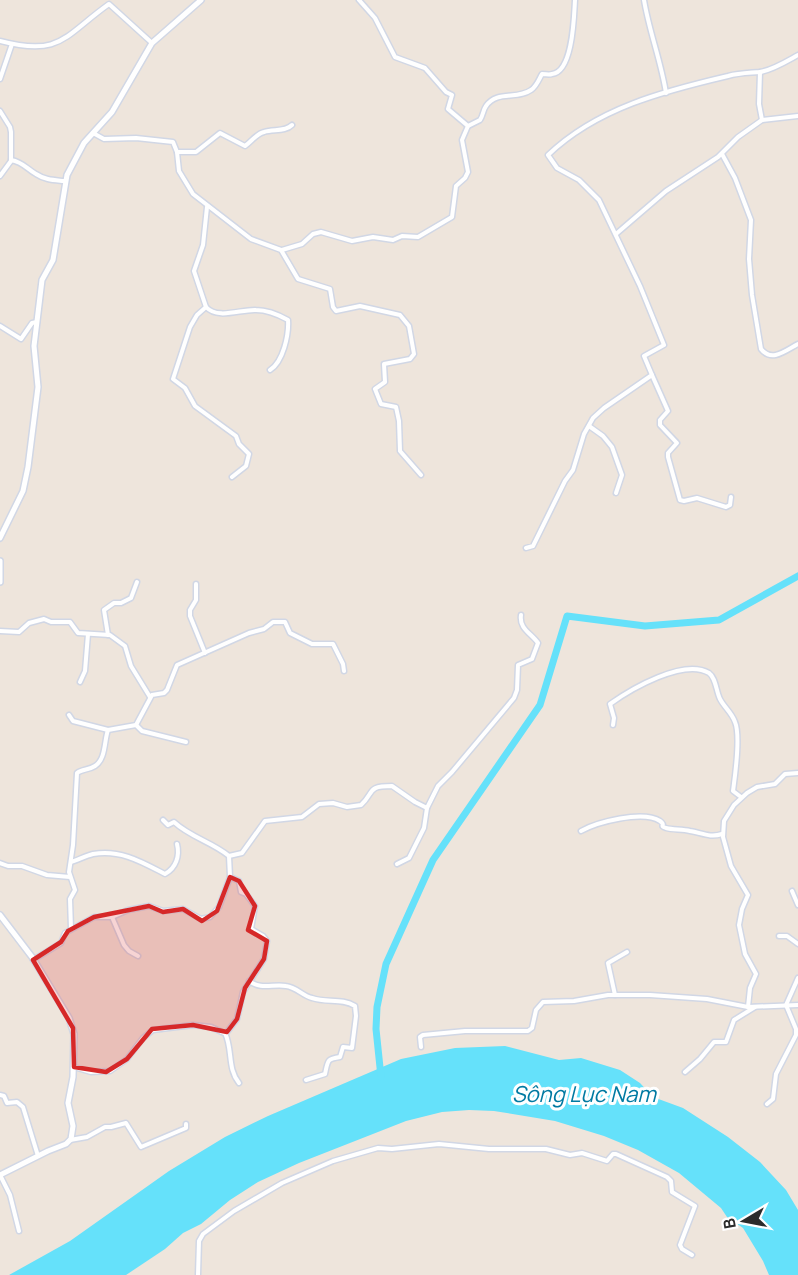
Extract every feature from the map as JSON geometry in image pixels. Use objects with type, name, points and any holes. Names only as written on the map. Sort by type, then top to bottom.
[{"type":"street","points":[[0,538],[22,491],[28,467],[38,387],[34,346],[42,280],[52,260],[64,180],[84,143],[112,112],[152,43],[201,0]]},
{"type":"street","points":[[359,0],[375,18],[395,57],[426,68],[446,92],[452,95],[448,109],[468,126]]},
{"type":"street","points":[[93,133],[104,140],[136,138],[173,142],[181,176],[193,194],[251,239],[281,250],[302,244],[313,234],[321,232],[352,241],[373,237],[393,240],[402,236],[418,237],[451,219],[453,215],[456,186],[468,172],[462,140],[468,126],[480,120],[486,106],[494,99],[529,91],[543,74],[553,74],[562,68],[568,57],[575,0]]},
{"type":"street","points":[[644,0],[663,72],[666,93]]},
{"type":"street","points":[[0,41],[44,46],[55,44],[73,33],[109,4],[152,43]]},
{"type":"street","points":[[0,79],[12,44]]},
{"type":"street","points":[[731,497],[730,505],[726,507],[697,498],[680,500],[668,457],[677,443],[660,425],[660,420],[668,411],[644,356],[664,345],[663,342],[647,302],[599,200],[579,180],[555,166],[548,155],[578,131],[612,110],[737,73],[759,72],[798,55]]},
{"type":"street","points":[[759,72],[759,104],[762,120]]},
{"type":"street","points":[[0,111],[11,129],[11,160],[7,169],[0,176]]},
{"type":"street","points":[[616,234],[666,191],[722,154],[738,137],[762,120],[798,116]]},
{"type":"street","points":[[177,152],[195,152],[220,133],[245,146],[262,133],[287,129],[292,125]]},
{"type":"street","points":[[722,154],[735,178],[751,220],[749,259],[761,349],[766,355],[774,356],[798,344]]},
{"type":"street","points":[[11,160],[24,164],[39,176],[64,180]]},
{"type":"street","points":[[207,207],[203,245],[194,271],[206,307],[212,312],[231,313],[257,310],[286,318],[288,326],[282,354],[278,363],[270,370]]},
{"type":"street","points":[[281,250],[296,277],[330,289],[333,307],[336,311],[368,306],[400,315],[408,323],[413,357],[383,365],[385,382],[375,389],[381,404],[396,407],[400,451],[421,475]]},
{"type":"street","points":[[206,307],[197,315],[190,327],[173,379],[184,388],[195,406],[237,437],[238,444],[249,454],[247,464],[232,477]]},
{"type":"street","points":[[0,326],[21,339],[32,323],[37,321]]},
{"type":"street","points":[[526,548],[533,546],[564,481],[573,470],[595,415],[652,375]]},
{"type":"street","points":[[589,426],[603,436],[612,447],[622,475],[616,493]]},
{"type":"street","points":[[0,561],[0,582]]},
{"type":"street","points":[[108,635],[104,610],[114,603],[121,603],[131,598],[137,582]]},
{"type":"street","points":[[196,584],[195,603],[190,610],[190,616],[205,653]]},
{"type":"street","points":[[397,864],[409,858],[424,828],[427,808],[443,779],[452,772],[515,696],[518,666],[532,659],[538,643],[524,629],[521,615]]},
{"type":"street","points":[[0,631],[19,632],[29,623],[44,619],[51,622],[70,622],[76,632],[108,635],[126,647],[130,666],[150,697]]},
{"type":"street","points":[[136,725],[150,697],[167,690],[177,665],[249,633],[264,629],[273,622],[283,621],[290,633],[315,645],[333,644],[344,671]]},
{"type":"street","points":[[80,682],[85,670],[88,634]]},
{"type":"street","points":[[613,725],[614,716],[610,704],[648,683],[676,670],[700,670],[708,673],[712,677],[719,698],[735,721],[737,735],[733,792],[741,797]]},
{"type":"street","points":[[69,715],[74,722],[108,730],[136,725]]},
{"type":"street","points":[[136,725],[142,731],[186,742]]},
{"type":"street","points":[[71,929],[70,899],[75,890],[70,877],[74,845],[77,773],[92,768],[100,762],[108,730]]},
{"type":"street","points":[[748,1007],[750,988],[756,974],[745,954],[739,922],[748,895],[731,866],[722,834],[724,821],[741,797],[757,787],[775,783],[785,774],[797,773],[798,779]]},
{"type":"street","points":[[163,820],[168,825],[174,822],[187,833],[209,842],[229,856],[242,853],[265,821],[302,817],[320,804],[333,802],[347,807],[361,805],[374,788],[392,786],[427,808]]},
{"type":"street","points":[[581,831],[597,824],[635,817],[658,821],[668,828],[713,836],[722,834]]},
{"type":"street","points":[[71,862],[94,854],[118,853],[165,874],[169,873],[178,859],[177,843]]},
{"type":"street","points":[[33,960],[61,943],[65,933],[94,917],[112,916],[138,907],[149,906],[163,912],[182,909],[206,919],[219,907],[230,878],[229,856]]},
{"type":"street","points":[[0,863],[8,866],[22,866],[47,875],[70,877]]},
{"type":"street","points":[[225,1033],[237,1019],[242,995],[264,959],[267,941],[263,936],[252,931],[255,906],[246,894],[241,892],[239,882],[230,878]]},
{"type":"street","points":[[792,891],[798,905]]},
{"type":"street","points":[[0,915],[33,960],[73,1028],[74,1067],[68,1099],[68,1109],[73,1126],[70,1140]]},
{"type":"street","points":[[112,916],[124,945],[138,956]]},
{"type":"street","points":[[779,936],[787,936],[798,944]]},
{"type":"street","points":[[615,995],[608,963],[627,952]]},
{"type":"street","points":[[767,1104],[773,1099],[776,1074],[796,1035],[796,1029],[786,1005],[798,978]]},
{"type":"street","points":[[249,981],[256,986],[288,986],[311,998],[327,1002],[341,1001],[355,1006],[357,1016],[352,1047],[343,1047],[340,1058],[333,1057],[329,1060],[325,1074],[306,1080]]},
{"type":"street","points":[[421,1047],[420,1037],[423,1035],[465,1030],[528,1031],[532,1029],[536,1010],[543,1002],[571,1002],[615,995],[688,996],[748,1007],[798,1005]]},
{"type":"street","points":[[685,1072],[714,1042],[726,1042],[734,1020],[756,1007]]},
{"type":"street","points":[[74,1067],[91,1072],[110,1071],[127,1059],[143,1038],[153,1030],[193,1025],[211,1027],[225,1033],[231,1045],[231,1066],[240,1083]]},
{"type":"street","points":[[0,1095],[3,1095],[7,1103],[18,1102],[23,1107],[38,1156]]},
{"type":"street","points":[[19,1231],[10,1195],[0,1175],[70,1140],[87,1137],[105,1127],[126,1123],[141,1147],[169,1133],[186,1128],[186,1124]]},
{"type":"street","points":[[198,1275],[199,1241],[203,1234],[261,1194],[333,1161],[372,1150],[439,1144],[489,1149],[546,1149],[570,1155],[582,1153],[607,1161],[611,1155],[616,1154],[638,1162],[671,1181],[672,1191],[694,1206],[680,1245],[692,1255]]},
{"type":"highlighted area","points":[[230,877],[239,881],[255,906],[248,930],[267,941],[264,959],[245,988],[237,1019],[227,1032],[193,1025],[152,1029],[127,1059],[106,1072],[74,1067],[73,1028],[33,960],[61,942],[68,931],[94,917],[149,906],[163,912],[183,909],[202,921],[217,911]]},
{"type":"water","name":"Sông Lục Nam","points":[[505,1046],[559,1060],[581,1058],[620,1070],[640,1083],[653,1097],[683,1108],[728,1137],[760,1162],[786,1190],[798,1210],[798,1275],[769,1275],[743,1228],[727,1217],[721,1208],[679,1173],[638,1150],[604,1136],[555,1121],[494,1111],[469,1110],[442,1112],[406,1121],[299,1163],[258,1182],[126,1275],[9,1275],[70,1241],[169,1171],[225,1137],[268,1116],[401,1059],[455,1048]]},
{"type":"waterway","points":[[381,1077],[376,1029],[377,1007],[386,964],[433,860],[540,705],[567,616],[645,626],[719,620],[798,576]]}]
